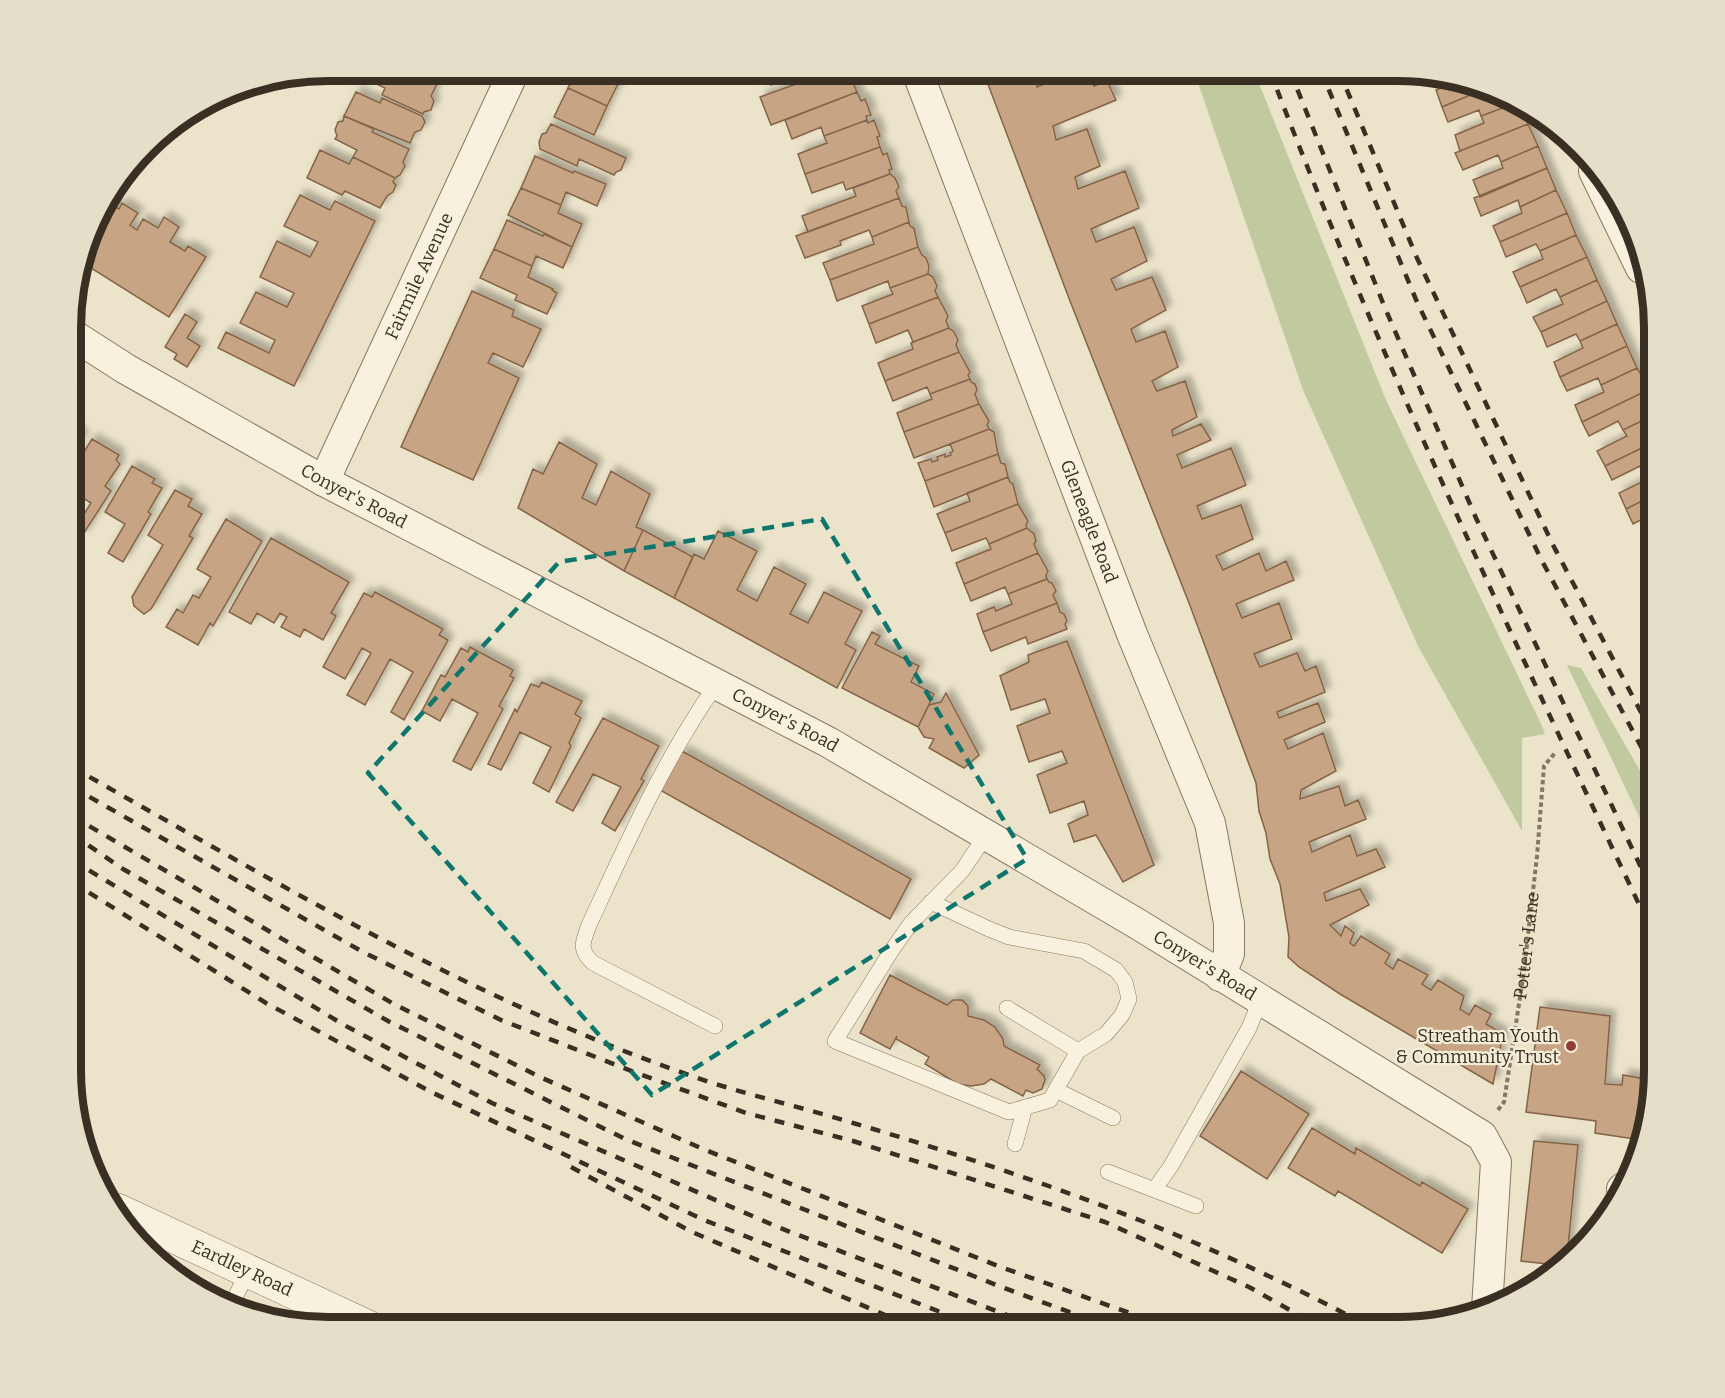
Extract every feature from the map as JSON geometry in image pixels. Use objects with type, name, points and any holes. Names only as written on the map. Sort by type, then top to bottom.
[{"type":"street","name":"Fairmile Avenue","points":[[324,481],[509,81]]},
{"type":"street","name":"Gleneagle Road","points":[[921,81],[1128,623],[1210,823],[1229,923],[1228,954],[1220,976]]},
{"type":"street","points":[[1609,202],[1627,240]]},
{"type":"street","name":"Conyer's Road","points":[[81,341],[126,369],[324,481],[828,742],[1136,923],[1482,1136]]},
{"type":"street","points":[[1482,1136],[1496,1162],[1497,1296]]},
{"type":"street","name":"Eardley Road","points":[[129,1216],[347,1317]]},
{"type":"lane","points":[[716,685],[647,802],[589,925],[582,946],[585,955],[593,963],[716,1026]]},
{"type":"lane","points":[[931,902],[1009,937],[1084,951],[1116,970],[1125,982],[1128,990],[1126,1007],[1122,1015],[1106,1034],[1078,1051],[1050,1100],[1009,1112],[835,1041],[911,923],[931,902],[962,870],[986,835]]},
{"type":"lane","points":[[1154,1190],[1171,1166],[1249,1028],[1260,1001]]},
{"type":"lane","points":[[1007,1008],[1078,1051]]},
{"type":"lane","points":[[1056,1090],[1113,1118]]},
{"type":"lane","points":[[1015,1144],[1025,1107]]},
{"type":"lane","points":[[1108,1172],[1196,1206]]},
{"type":"lane","points":[[235,1298],[248,1271]]},
{"type":"path","name":"Potter's Lane","points":[[1482,1136],[1504,1101],[1524,971],[1544,766],[1555,753]]},
{"type":"highlighted area","points":[[822,519],[1027,859],[652,1095],[368,773],[559,562]]},
{"type":"green space","points":[[1197,81],[1258,81],[1386,400],[1542,726],[1545,734],[1522,738],[1522,831],[1418,646],[1303,390]]},
{"type":"green space","points":[[1567,665],[1581,668],[1644,778],[1644,827]]},
{"type":"building","points":[[370,81],[430,81],[437,84],[431,96],[434,101],[431,110],[423,114],[382,95],[385,88]]},
{"type":"building","points":[[571,81],[620,81],[607,106],[568,88]]},
{"type":"building","points":[[769,81],[781,81],[771,85]]},
{"type":"building","points":[[804,81],[857,81],[858,83],[854,85],[857,92],[771,125],[760,97]]},
{"type":"building","points":[[987,81],[1036,81],[1037,87],[1053,81],[1092,81],[1094,86],[1107,81],[1116,100],[1053,126],[1056,140],[1087,129],[1100,166],[1075,177],[1078,189],[1125,171],[1139,208],[1091,229],[1096,242],[1134,227],[1147,261],[1111,279],[1116,290],[1152,277],[1166,310],[1131,329],[1136,342],[1165,331],[1178,367],[1152,381],[1157,391],[1185,381],[1197,417],[1172,430],[1173,436],[1201,424],[1211,440],[1177,455],[1182,468],[1231,448],[1246,485],[1197,506],[1202,519],[1241,505],[1253,539],[1216,556],[1223,570],[1259,553],[1266,571],[1286,561],[1294,580],[1236,604],[1242,618],[1279,603],[1292,639],[1254,654],[1260,667],[1297,653],[1305,671],[1316,666],[1325,692],[1277,712],[1279,718],[1318,703],[1325,722],[1284,740],[1288,749],[1323,733],[1336,771],[1301,790],[1300,799],[1339,786],[1345,806],[1358,800],[1366,819],[1309,842],[1312,852],[1350,835],[1357,856],[1376,849],[1385,867],[1324,893],[1326,901],[1360,889],[1369,905],[1330,925],[1341,936],[1345,926],[1354,933],[1350,943],[1354,946],[1361,936],[1390,954],[1385,963],[1393,969],[1398,959],[1428,975],[1422,984],[1431,990],[1438,980],[1464,996],[1460,1009],[1469,1015],[1475,1005],[1491,1014],[1486,1024],[1503,1034],[1493,1084],[1340,994],[1288,957],[1289,937],[1280,884],[1270,859],[1266,833],[1259,811],[1256,783],[1189,603],[1070,301]]},
{"type":"building","points":[[1445,86],[1474,93],[1442,107],[1436,90]]},
{"type":"building","points":[[568,88],[607,106],[594,135],[554,117]]},
{"type":"building","points":[[356,92],[380,103],[382,98],[422,116],[425,122],[421,130],[415,132],[410,143],[344,116]]},
{"type":"building","points":[[857,92],[861,101],[865,99],[871,115],[866,116],[867,120],[824,136],[821,127],[792,139],[785,120]]},
{"type":"building","points":[[1474,93],[1507,106],[1481,116],[1479,110],[1448,122],[1442,107]]},
{"type":"building","points":[[1507,106],[1525,118],[1528,124],[1460,151],[1455,135],[1484,123],[1481,116]]},
{"type":"building","points":[[344,116],[374,129],[372,132],[409,149],[400,175],[395,178],[353,157],[357,150],[335,139],[338,122],[343,121]]},
{"type":"building","points":[[867,120],[868,123],[874,120],[880,136],[877,137],[880,147],[805,174],[798,154],[827,143],[824,136]]},
{"type":"building","points":[[551,124],[626,158],[621,170],[614,175],[579,159],[577,166],[540,149],[539,142],[542,134],[546,133]]},
{"type":"building","points":[[1528,124],[1538,146],[1501,162],[1498,155],[1463,170],[1455,153]]},
{"type":"building","points":[[1538,146],[1547,168],[1480,197],[1473,180],[1503,168],[1501,162]]},
{"type":"building","points":[[880,147],[883,155],[887,153],[892,169],[889,170],[890,174],[846,190],[843,182],[812,193],[805,174]]},
{"type":"building","points":[[320,150],[349,164],[353,157],[395,178],[393,182],[396,185],[393,192],[387,196],[380,208],[345,191],[342,195],[307,178]]},
{"type":"building","points":[[535,156],[573,173],[574,171],[606,184],[597,206],[566,192],[561,205],[521,188]]},
{"type":"building","points":[[1547,168],[1556,190],[1520,207],[1518,200],[1481,216],[1474,198]]},
{"type":"building","points":[[890,174],[895,178],[899,187],[896,191],[899,198],[808,232],[802,216],[856,196],[853,188]]},
{"type":"building","points":[[521,188],[561,205],[558,213],[582,224],[572,247],[508,215]]},
{"type":"building","points":[[1556,190],[1567,213],[1500,242],[1493,226],[1522,213],[1520,207]]},
{"type":"building","points":[[300,195],[330,210],[335,201],[375,221],[294,386],[218,348],[226,332],[269,353],[275,340],[240,323],[256,292],[287,307],[294,293],[260,277],[277,241],[310,257],[318,242],[284,226]]},
{"type":"building","points":[[899,198],[902,206],[906,207],[909,222],[872,237],[869,230],[840,241],[841,245],[805,258],[796,236]]},
{"type":"building","points":[[122,203],[138,213],[130,225],[137,230],[143,219],[158,228],[164,217],[179,227],[170,242],[185,251],[188,246],[206,257],[169,317],[89,266],[106,219],[114,206],[119,209]]},
{"type":"building","points":[[1567,213],[1576,235],[1540,251],[1536,244],[1506,257],[1500,242]]},
{"type":"building","points":[[507,220],[572,247],[563,268],[536,256],[532,266],[494,249]]},
{"type":"building","points":[[909,222],[914,228],[918,247],[830,280],[823,263],[874,244],[872,237]]},
{"type":"building","points":[[1576,235],[1587,257],[1520,287],[1513,272],[1543,259],[1540,251]]},
{"type":"building","points":[[918,247],[929,266],[928,274],[890,288],[888,281],[837,301],[830,280]]},
{"type":"building","points":[[494,249],[532,266],[528,277],[557,293],[547,314],[515,300],[517,295],[480,278]]},
{"type":"building","points":[[1587,257],[1597,280],[1560,297],[1556,289],[1527,303],[1520,287]]},
{"type":"building","points":[[928,274],[933,277],[937,286],[935,291],[938,297],[869,324],[862,306],[893,294],[890,288]]},
{"type":"building","points":[[1597,280],[1607,301],[1541,332],[1533,317],[1563,304],[1560,297]]},
{"type":"building","points":[[472,291],[514,310],[512,316],[541,329],[523,367],[493,353],[488,363],[519,378],[473,480],[401,447]]},
{"type":"building","points":[[938,297],[948,316],[946,321],[949,328],[913,342],[908,330],[876,343],[869,324]]},
{"type":"building","points":[[1607,301],[1617,324],[1580,341],[1576,334],[1547,347],[1541,332]]},
{"type":"building","points":[[185,314],[197,322],[187,338],[200,346],[187,367],[174,359],[177,354],[165,347]]},
{"type":"building","points":[[1617,324],[1627,346],[1560,377],[1554,362],[1583,348],[1580,341]]},
{"type":"building","points":[[949,328],[958,340],[956,345],[959,352],[885,381],[878,363],[913,349],[911,343]]},
{"type":"building","points":[[1627,346],[1637,368],[1601,385],[1598,378],[1567,391],[1560,377]]},
{"type":"building","points":[[959,352],[970,372],[968,375],[970,379],[930,394],[927,387],[893,401],[885,381]]},
{"type":"building","points":[[1637,368],[1644,379],[1644,392],[1582,422],[1575,405],[1604,392],[1601,385]]},
{"type":"building","points":[[970,379],[975,384],[977,390],[975,394],[979,404],[904,432],[897,413],[932,399],[930,394]]},
{"type":"building","points":[[1644,392],[1644,420],[1623,430],[1618,421],[1589,436],[1582,422]]},
{"type":"building","points":[[979,404],[989,421],[987,425],[989,429],[914,458],[904,432]]},
{"type":"building","points":[[1644,420],[1644,447],[1605,466],[1597,451],[1627,436],[1623,430]]},
{"type":"building","points":[[989,429],[994,432],[998,454],[925,481],[918,463],[931,459],[932,462],[938,460],[937,457],[945,454],[945,457],[951,455],[953,451],[950,444]]},
{"type":"building","points":[[92,439],[119,455],[116,460],[120,464],[105,486],[111,491],[82,536],[81,519],[91,503],[81,497],[81,457]]},
{"type":"building","points":[[559,442],[597,464],[582,498],[596,505],[611,471],[650,494],[636,527],[643,530],[624,571],[518,508],[533,469],[543,474]]},
{"type":"building","points":[[1644,447],[1644,472],[1640,466],[1612,480],[1605,466]]},
{"type":"building","points":[[998,454],[1001,463],[1005,464],[1008,477],[934,507],[925,481]]},
{"type":"building","points":[[132,466],[155,479],[152,483],[162,488],[148,512],[151,514],[123,562],[108,553],[125,524],[105,512]]},
{"type":"building","points":[[1008,477],[1013,484],[1018,504],[945,533],[937,514],[970,501],[967,493]]},
{"type":"building","points":[[1644,481],[1644,500],[1626,509],[1619,493]]},
{"type":"building","points":[[175,490],[192,499],[188,506],[202,514],[189,536],[193,538],[151,609],[144,614],[134,606],[132,597],[163,545],[148,535]]},
{"type":"building","points":[[1644,500],[1644,518],[1633,524],[1626,509]]},
{"type":"building","points":[[1018,504],[1028,521],[1027,528],[989,544],[986,538],[952,551],[945,533]]},
{"type":"building","points":[[226,519],[262,541],[213,626],[210,623],[198,645],[166,627],[177,609],[183,613],[193,595],[199,598],[211,577],[197,569]]},
{"type":"building","points":[[1027,528],[1034,534],[1036,541],[1034,544],[1038,553],[964,584],[956,563],[991,549],[989,544]]},
{"type":"building","points":[[643,530],[693,557],[674,598],[624,571]]},
{"type":"building","points":[[718,531],[757,551],[737,590],[757,601],[774,567],[806,584],[790,614],[808,623],[824,592],[862,611],[845,644],[856,650],[837,688],[674,598],[694,554],[704,559]]},
{"type":"building","points":[[271,538],[349,582],[331,613],[336,616],[323,640],[304,629],[300,637],[281,627],[287,617],[280,613],[274,623],[257,613],[251,624],[229,612]]},
{"type":"building","points":[[1038,553],[1048,571],[1047,579],[1008,594],[1005,587],[971,601],[964,584]]},
{"type":"building","points":[[1047,579],[1056,591],[1053,595],[1057,603],[983,632],[977,614],[994,607],[996,611],[1012,604],[1008,594]]},
{"type":"building","points":[[375,592],[443,629],[439,635],[448,640],[404,720],[391,712],[413,672],[390,659],[365,705],[347,695],[371,653],[362,648],[345,679],[323,667],[364,593],[372,597]]},
{"type":"building","points":[[1057,603],[1067,621],[1065,624],[1067,629],[1028,644],[1026,637],[991,651],[983,632]]},
{"type":"building","points":[[872,632],[880,636],[875,644],[919,666],[911,682],[934,694],[918,727],[842,688]]},
{"type":"building","points":[[1067,641],[1154,865],[1123,882],[1096,835],[1074,842],[1068,824],[1088,815],[1084,801],[1050,813],[1037,775],[1067,763],[1062,751],[1029,762],[1017,726],[1050,713],[1045,699],[1011,710],[1000,676],[1029,662],[1028,655]]},
{"type":"building","points":[[470,647],[513,670],[510,676],[514,678],[499,706],[503,709],[471,770],[453,761],[478,713],[452,699],[440,721],[422,711],[441,675],[445,677],[461,648],[468,652]]},
{"type":"building","points":[[542,682],[582,701],[575,714],[581,718],[569,743],[571,746],[549,792],[533,783],[551,747],[520,732],[501,770],[488,764],[515,709],[517,712],[531,684],[539,687]]},
{"type":"building","points":[[946,693],[979,755],[964,768],[929,748],[934,739],[924,737],[918,727],[929,705],[941,702]]},
{"type":"building","points":[[603,718],[659,746],[641,779],[644,781],[615,831],[602,823],[621,787],[593,774],[573,811],[556,802]]},
{"type":"building","points":[[682,751],[911,879],[890,919],[660,790]]},
{"type":"building","points":[[890,975],[947,1005],[953,1000],[962,1000],[968,1006],[968,1016],[984,1020],[995,1027],[1003,1039],[1004,1046],[1040,1065],[1037,1069],[1045,1080],[1042,1089],[1033,1093],[1026,1090],[1023,1096],[991,1079],[984,1084],[971,1086],[958,1084],[925,1064],[929,1057],[896,1039],[897,1036],[890,1049],[860,1033]]},
{"type":"building","name":"Streatham Youth & Community Trust","points":[[1540,1007],[1610,1016],[1605,1084],[1622,1085],[1623,1075],[1640,1078],[1643,1084],[1634,1139],[1595,1133],[1596,1121],[1526,1112]]},
{"type":"building","points":[[1241,1071],[1309,1114],[1267,1179],[1200,1136]]},
{"type":"building","points":[[1312,1128],[1355,1154],[1356,1148],[1420,1186],[1422,1182],[1468,1209],[1442,1253],[1338,1191],[1335,1196],[1288,1168]]},
{"type":"building","points":[[1534,1141],[1578,1145],[1568,1249],[1549,1264],[1521,1261]]},
{"type":"railway","points":[[1274,81],[1358,291],[1405,399],[1503,615],[1644,915]]},
{"type":"railway","points":[[1294,81],[1385,308],[1476,518],[1644,874]]},
{"type":"railway","points":[[1325,81],[1417,302],[1541,559],[1644,752]]},
{"type":"railway","points":[[1343,81],[1417,258],[1553,545],[1644,718]]},
{"type":"railway","points":[[81,772],[373,935],[528,1011],[608,1045],[709,1082],[952,1153],[1098,1204],[1241,1263],[1350,1317]]},
{"type":"railway","points":[[81,792],[363,952],[501,1020],[746,1113],[853,1141],[1105,1222],[1249,1287],[1302,1317]]},
{"type":"railway","points":[[81,821],[392,1003],[540,1077],[703,1149],[998,1266],[1141,1317]]},
{"type":"railway","points":[[81,840],[123,869],[388,1021],[625,1139],[1083,1317]]},
{"type":"railway","points":[[81,865],[344,1025],[492,1103],[780,1228],[1012,1317]]},
{"type":"railway","points":[[81,888],[266,1003],[431,1092],[704,1220],[953,1317]]},
{"type":"railway","points":[[571,1167],[692,1232],[890,1317]]},
{"type":"place","name":"Streatham Youth & Community Trust","points":[[1571,1046]]}]
